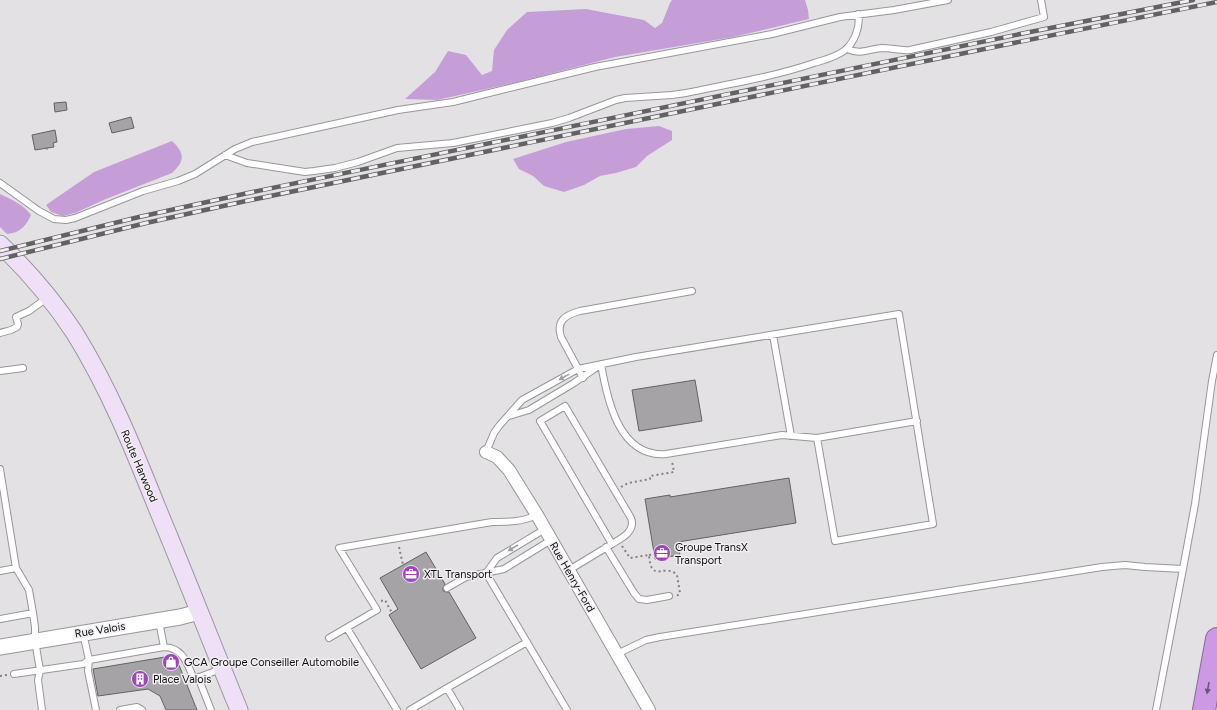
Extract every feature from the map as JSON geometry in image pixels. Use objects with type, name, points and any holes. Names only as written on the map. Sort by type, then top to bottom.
[{"type":"highway","points":[[1204,710],[1217,639]]},
{"type":"main road","name":"Route Harwood","points":[[0,244],[22,266],[48,297],[73,331],[109,397],[141,467],[239,710]]},
{"type":"street","name":"Rue Henry-Ford","points":[[486,452],[497,458],[506,466],[537,515],[649,710]]},
{"type":"street","name":"Rue Valois","points":[[0,646],[180,617],[200,612]]},
{"type":"lane","points":[[0,183],[39,211],[54,219],[66,220],[75,218],[143,191],[178,181],[195,174],[235,149],[252,142],[398,110],[471,98],[595,67],[772,34],[840,17],[894,10],[948,0]]},
{"type":"lane","points":[[847,49],[860,52],[880,48],[910,50],[991,32],[1044,17],[1041,0]]},
{"type":"lane","points":[[225,155],[247,163],[294,171],[305,172],[335,168],[371,158],[397,148],[453,143],[552,123],[625,98],[686,93],[775,75],[823,61],[847,49],[858,28],[858,14]]},
{"type":"lane","points":[[583,378],[559,332],[561,322],[568,315],[580,311],[692,291]]},
{"type":"lane","points":[[0,332],[18,327],[16,317],[28,311],[48,297]]},
{"type":"lane","points":[[486,452],[494,433],[522,400],[578,369],[636,357],[898,314],[917,422],[932,524],[836,541],[817,438]]},
{"type":"lane","points":[[773,335],[791,436]]},
{"type":"lane","points":[[1156,710],[1196,504],[1212,380],[1217,355]]},
{"type":"lane","points":[[507,417],[529,410],[583,378],[601,364]]},
{"type":"lane","points":[[601,364],[609,402],[617,421],[627,436],[640,450],[647,453],[671,453],[782,435],[817,438],[917,422]]},
{"type":"lane","points":[[0,371],[23,368]]},
{"type":"lane","points":[[569,570],[606,547],[612,544],[623,537],[632,526],[632,518],[565,406],[540,421],[612,544]]},
{"type":"lane","points":[[0,469],[3,508],[16,568],[29,590],[34,613],[35,641],[40,670],[38,680],[42,710]]},
{"type":"lane","points":[[329,638],[377,610],[339,548],[492,522],[517,521],[537,515]]},
{"type":"lane","points":[[486,573],[497,558],[545,529]]},
{"type":"lane","points":[[447,588],[466,577],[504,568],[551,540]]},
{"type":"lane","points":[[606,547],[634,593],[640,599],[647,600],[671,596]]},
{"type":"lane","points":[[617,654],[626,648],[646,640],[660,637],[1102,566],[1126,565],[1183,568]]},
{"type":"lane","points":[[0,571],[16,568]]},
{"type":"lane","points":[[486,573],[566,710]]},
{"type":"lane","points":[[0,619],[34,613]]},
{"type":"lane","points":[[158,620],[164,647]]},
{"type":"lane","points":[[347,628],[397,710]]},
{"type":"lane","points":[[83,633],[90,660],[88,671],[96,710]]},
{"type":"lane","points":[[410,710],[527,642]]},
{"type":"lane","points":[[14,674],[83,664],[90,660],[164,647],[174,649],[184,657],[194,679],[222,668]]},
{"type":"lane","points":[[198,678],[211,710]]},
{"type":"lane","points":[[447,688],[460,710]]},
{"type":"lane","points":[[120,710],[137,707],[142,710]]},
{"type":"path","points":[[46,148],[50,151]]},
{"type":"path","points":[[628,482],[650,479],[650,476],[674,472],[671,453]]},
{"type":"path","points":[[621,544],[630,558],[655,554]]},
{"type":"path","points":[[400,552],[403,565]]},
{"type":"path","points":[[649,555],[650,566],[652,569],[658,572],[669,570],[675,573],[680,593],[678,596],[671,596]]},
{"type":"path","points":[[382,601],[384,600],[392,613]]},
{"type":"shaded area","points":[[672,0],[805,0],[809,19],[733,37],[615,57],[518,82],[437,100],[405,99],[435,72],[448,51],[466,55],[482,75],[492,71],[494,50],[507,30],[527,12],[586,9],[644,20],[655,28],[662,23]]},
{"type":"shaded area","points":[[659,126],[672,131],[672,140],[647,156],[636,167],[600,176],[584,185],[564,192],[544,186],[533,176],[519,169],[513,159],[566,142],[626,129]]},
{"type":"shaded area","points":[[172,141],[179,149],[182,157],[179,165],[172,173],[75,213],[63,216],[51,212],[46,205],[94,172]]},
{"type":"shaded area","points":[[0,194],[21,205],[31,215],[25,226],[16,232],[7,234],[0,227]]},
{"type":"building","points":[[66,102],[67,110],[55,112],[54,103]]},
{"type":"building","points":[[131,117],[134,128],[112,133],[109,123]]},
{"type":"building","points":[[55,130],[57,142],[53,143],[54,147],[35,150],[32,135]]},
{"type":"building","points":[[695,380],[702,421],[639,431],[632,390]]},
{"type":"building","points":[[789,478],[796,523],[678,542],[680,555],[655,559],[645,499],[670,495],[670,497]]},
{"type":"building","points":[[426,552],[445,584],[443,591],[449,592],[476,638],[421,669],[389,615],[398,609],[380,578]]},
{"type":"building","name":"Place Valois","points":[[165,657],[179,665],[197,710],[166,710],[160,696],[148,689],[98,696],[93,669]]},
{"type":"railway","points":[[0,251],[139,217],[248,193],[1030,32],[1193,0]]},
{"type":"railway","points":[[0,259],[146,223],[246,201],[1217,2]]},
{"type":"place","name":"Groupe TransX Transport","points":[[662,553]]},
{"type":"place","name":"XTL Transport","points":[[411,574]]},
{"type":"place","name":"GCA Groupe Conseiller Automobile","points":[[171,662]]},
{"type":"place","name":"Place Valois","points":[[140,679]]}]
